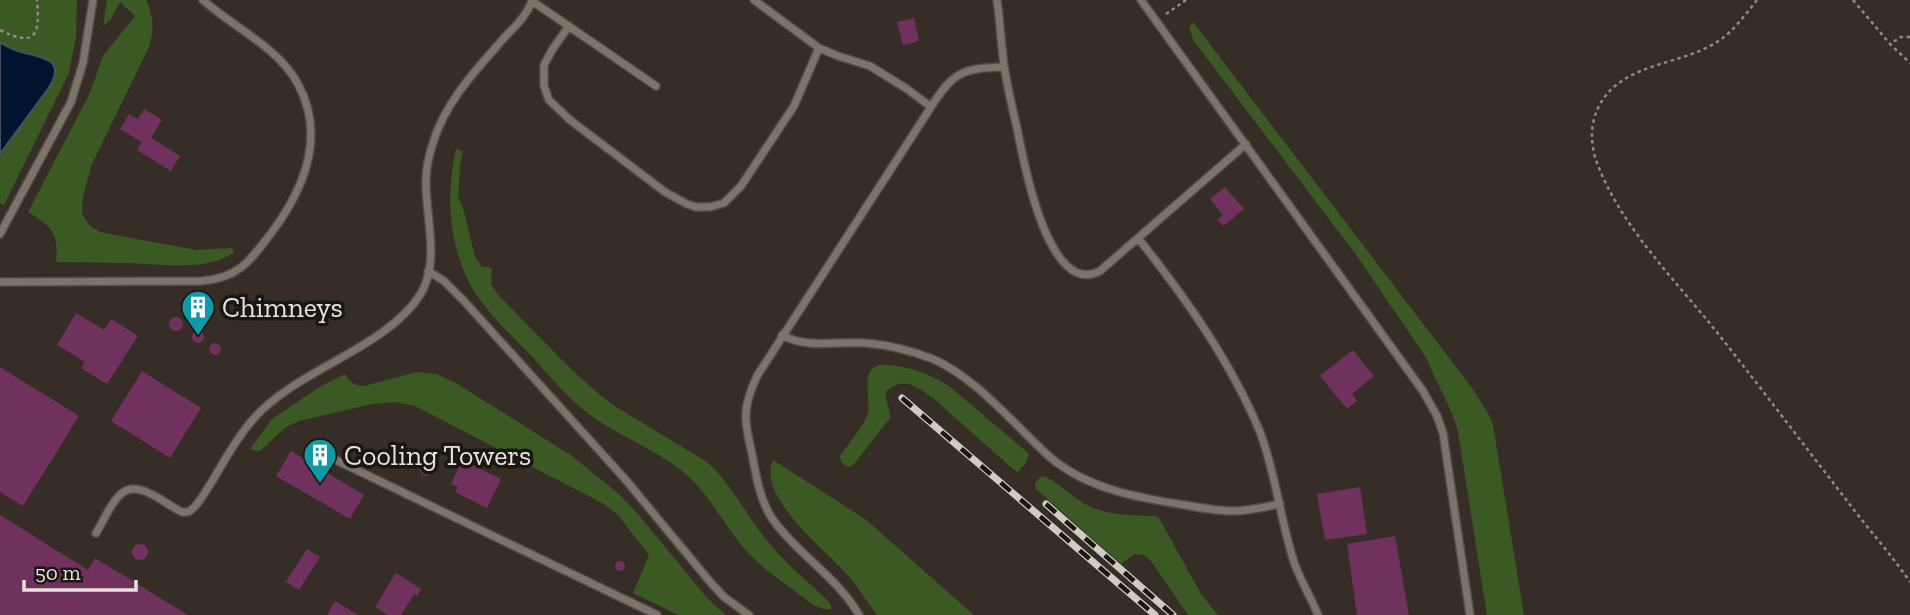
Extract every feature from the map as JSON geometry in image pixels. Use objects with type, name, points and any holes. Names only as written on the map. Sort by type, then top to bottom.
[{"type":"lane","points":[[0,234],[71,102],[83,63],[93,0]]},
{"type":"lane","points":[[0,282],[212,280],[229,276],[240,269],[276,226],[296,195],[307,166],[312,140],[308,108],[298,84],[286,66],[203,0]]},
{"type":"lane","points":[[96,533],[120,495],[130,489],[143,491],[182,512],[191,510],[258,414],[297,383],[373,338],[395,322],[414,303],[421,293],[428,271],[430,251],[426,170],[433,141],[470,77],[521,21],[532,0],[656,86]]},
{"type":"lane","points":[[754,0],[819,48],[870,66],[931,107]]},
{"type":"lane","points":[[998,0],[1004,67],[1037,210],[1059,257],[1072,270],[1082,275],[1100,271],[1246,144]]},
{"type":"lane","points":[[1141,0],[1423,391],[1437,415],[1443,433],[1470,615]]},
{"type":"lane","points":[[569,26],[544,65],[544,86],[549,100],[570,120],[665,192],[696,207],[723,203],[741,186],[794,106],[819,48]]},
{"type":"lane","points":[[859,615],[849,599],[775,523],[761,494],[749,442],[746,404],[757,376],[782,335],[948,83],[961,73],[1004,67]]},
{"type":"lane","points":[[1138,238],[1173,283],[1242,392],[1266,449],[1294,562],[1318,615]]},
{"type":"lane","points":[[428,271],[456,292],[625,479],[711,583],[734,605],[750,615]]},
{"type":"lane","points":[[782,335],[798,342],[846,342],[888,346],[936,361],[982,393],[1064,468],[1108,488],[1151,499],[1218,510],[1244,510],[1280,504]]},
{"type":"lane","points":[[311,448],[657,615]]},
{"type":"path","points":[[0,30],[24,39],[32,36],[39,25],[37,0]]},
{"type":"path","points":[[1156,21],[1186,0]]},
{"type":"path","points":[[1757,0],[1717,42],[1691,55],[1637,72],[1613,88],[1604,97],[1594,118],[1593,152],[1604,180],[1630,224],[1891,554],[1910,582]]},
{"type":"path","points":[[1853,0],[1910,63]]},
{"type":"path","points":[[1890,44],[1900,37],[1910,37]]},
{"type":"green space","points":[[0,0],[77,0],[76,37],[69,73],[4,205],[0,203],[0,154],[53,81],[56,70],[44,58],[16,51],[0,43]]},
{"type":"green space","points":[[107,0],[146,0],[152,18],[152,35],[149,47],[92,164],[83,196],[82,214],[90,226],[100,232],[196,250],[232,248],[234,252],[224,258],[198,265],[56,262],[55,237],[43,222],[28,212],[89,95],[103,56],[135,16],[120,2],[111,19],[103,26]]},
{"type":"green space","points":[[1193,22],[1472,388],[1488,413],[1493,425],[1524,615],[1487,615],[1458,432],[1427,359],[1357,256],[1194,41],[1189,28]]},
{"type":"green space","points":[[456,149],[463,151],[458,197],[475,257],[482,267],[492,269],[491,284],[498,295],[568,366],[613,405],[707,462],[725,481],[770,544],[828,601],[831,609],[814,605],[762,566],[742,546],[690,478],[670,462],[607,426],[579,406],[491,314],[468,281],[455,245],[450,206]]},
{"type":"green space","points":[[878,365],[915,370],[949,386],[1027,452],[1029,455],[1025,464],[1018,472],[1014,470],[933,398],[905,383],[886,391],[890,418],[854,464],[849,467],[845,465],[840,456],[866,417],[869,406],[869,373]]},
{"type":"green space","points":[[417,372],[436,374],[456,383],[572,456],[620,495],[708,599],[726,615],[678,615],[633,593],[649,555],[618,515],[604,504],[415,406],[396,402],[372,404],[299,421],[286,427],[261,450],[250,449],[272,419],[321,386],[345,374],[353,383],[364,386]]},
{"type":"green space","points":[[773,460],[865,519],[974,615],[877,615],[848,576],[782,504],[774,489],[771,474]]},
{"type":"green space","points":[[1044,476],[1093,508],[1111,513],[1159,518],[1201,594],[1218,615],[1188,615],[1144,555],[1135,554],[1121,564],[1036,489],[1035,483]]},
{"type":"water","points":[[0,43],[51,62],[55,72],[48,89],[0,154]]},
{"type":"building","points":[[914,18],[919,41],[903,45],[897,22]]},
{"type":"building","points":[[144,109],[162,120],[151,138],[180,156],[171,171],[137,150],[142,142],[120,129],[129,114],[138,119]]},
{"type":"building","points":[[1225,187],[1244,209],[1223,226],[1217,220],[1223,215],[1210,199]]},
{"type":"building","points":[[76,313],[104,330],[111,319],[138,336],[107,384],[81,368],[85,362],[57,345]]},
{"type":"building","points":[[176,317],[181,319],[181,329],[176,331],[171,329],[169,324],[171,319]]},
{"type":"building","name":"Chimneys","points":[[198,331],[204,337],[198,343],[192,337]]},
{"type":"building","points":[[215,343],[221,349],[215,355],[209,349]]},
{"type":"building","points":[[1353,350],[1374,376],[1352,394],[1357,401],[1347,409],[1320,376]]},
{"type":"building","points":[[0,367],[79,416],[23,506],[0,492]]},
{"type":"building","points":[[142,371],[201,408],[170,458],[111,421]]},
{"type":"building","name":"Cooling Towers","points":[[291,451],[364,495],[350,519],[276,476]]},
{"type":"building","points":[[462,460],[501,479],[487,508],[455,492],[458,487],[451,484]]},
{"type":"building","points":[[426,464],[432,470],[426,476],[420,470]]},
{"type":"building","points":[[1360,487],[1367,534],[1325,540],[1317,494]]},
{"type":"building","points":[[0,515],[88,570],[95,558],[188,615],[0,615]]},
{"type":"building","points":[[1395,536],[1409,615],[1357,615],[1347,544]]},
{"type":"building","points":[[140,544],[146,546],[146,558],[140,560],[134,558],[132,552],[134,546]]},
{"type":"building","points":[[307,549],[320,557],[299,590],[286,582]]},
{"type":"building","points":[[620,561],[624,562],[624,570],[620,571],[616,570],[615,566],[616,562]]},
{"type":"building","points":[[396,573],[421,589],[417,596],[414,594],[401,615],[388,615],[375,607]]},
{"type":"building","points":[[335,601],[358,615],[327,615]]},
{"type":"railway","points":[[902,398],[1155,615]]},
{"type":"railway","points":[[1046,504],[1173,615]]},
{"type":"place","name":"Chimneys","points":[[198,337]]},
{"type":"place","name":"Cooling Towers","points":[[320,485]]}]
